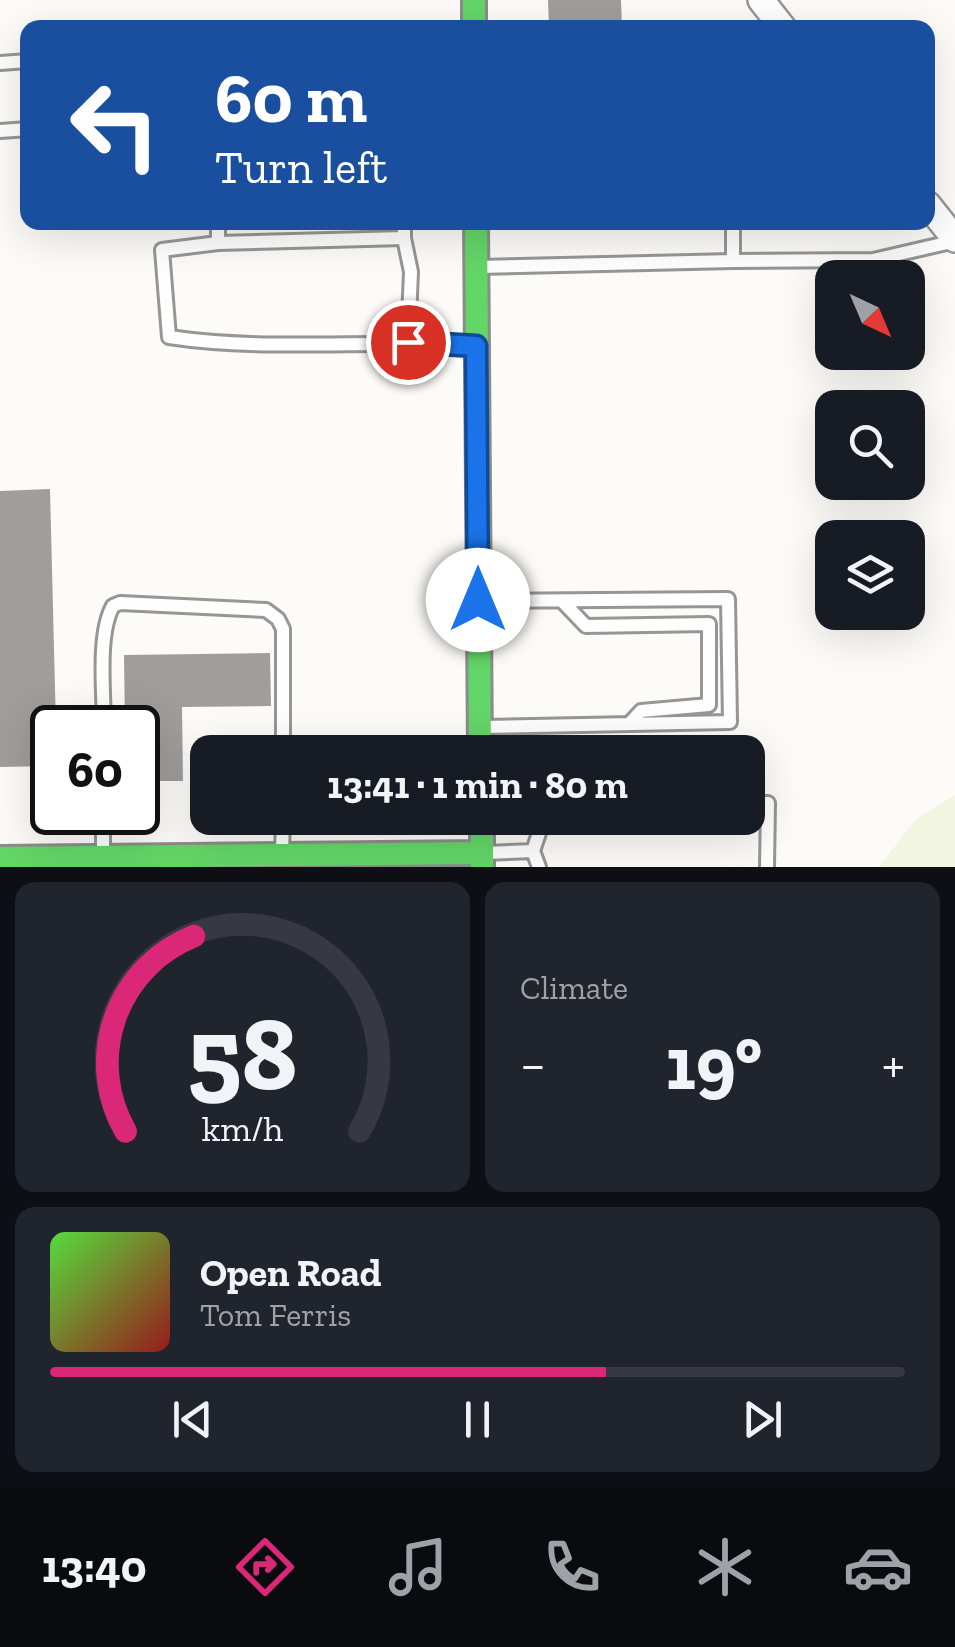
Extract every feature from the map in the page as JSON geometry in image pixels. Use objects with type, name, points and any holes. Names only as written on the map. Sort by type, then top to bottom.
[{"type":"main road","points":[[476,230],[480,735]]},
{"type":"main road","points":[[0,858],[282,855],[482,860]]},
{"type":"street","points":[[761,0],[777,20]]},
{"type":"street","points":[[935,215],[955,240]]},
{"type":"lane","points":[[218,230],[218,243]]},
{"type":"lane","points":[[404,230],[410,272],[408,342]]},
{"type":"lane","points":[[733,230],[733,261]]},
{"type":"lane","points":[[404,238],[218,243],[162,250],[169,337],[212,344],[408,342],[476,346]]},
{"type":"lane","points":[[476,267],[873,260],[955,240]]},
{"type":"lane","points":[[478,600],[728,599],[730,722],[480,727]]},
{"type":"lane","points":[[562,601],[586,626],[709,624],[709,705],[641,711],[629,724]]},
{"type":"lane","points":[[104,705],[107,616],[113,606],[120,603],[266,610],[283,629],[283,735]]},
{"type":"lane","points":[[765,803],[767,867]]},
{"type":"lane","points":[[88,860],[96,835]]},
{"type":"lane","points":[[282,835],[282,855]]},
{"type":"lane","points":[[538,835],[533,852],[539,867]]},
{"type":"lane","points":[[482,860],[533,852]]},
{"type":"green space","points":[[955,795],[955,867],[879,867],[916,819]]},
{"type":"building","points":[[548,0],[621,0],[622,20],[549,20]]},
{"type":"building","points":[[50,489],[55,705],[30,705],[30,766],[0,767],[0,491]]},
{"type":"building","points":[[270,653],[271,706],[182,707],[183,781],[160,781],[160,705],[125,705],[124,655]]},
{"type":"traffic: fast","points":[[474,0],[474,20]]},
{"type":"traffic: fast","points":[[476,230],[480,735]]},
{"type":"traffic: fast","points":[[482,835],[482,867]]},
{"type":"traffic: fast","points":[[0,858],[482,853]]},
{"type":"route","points":[[408,342],[476,346],[478,600]]}]
